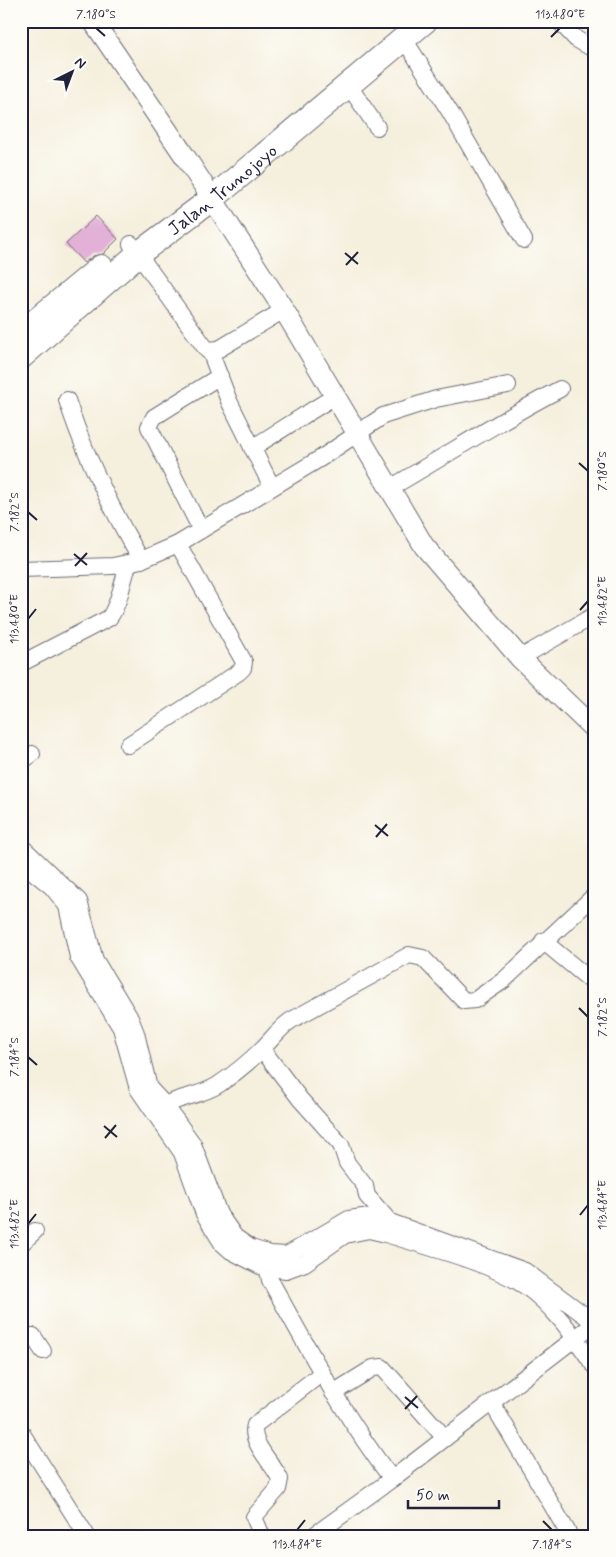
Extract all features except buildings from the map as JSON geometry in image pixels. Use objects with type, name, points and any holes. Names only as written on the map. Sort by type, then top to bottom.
[{"type":"highway","name":"Jalan Trunojoyo","points":[[208,192],[403,30],[425,21]]},
{"type":"highway","name":"Jalan Trunojoyo","points":[[21,333],[349,86],[403,30]]},
{"type":"highway","name":"Jalan Trunojoyo","points":[[21,357],[134,249]]},
{"type":"main road","points":[[93,21],[208,192],[284,310],[424,546],[520,658],[595,730]]},
{"type":"street","points":[[559,21],[576,39],[595,50]]},
{"type":"street","points":[[403,30],[524,240]]},
{"type":"street","points":[[349,86],[376,127]]},
{"type":"street","points":[[134,249],[204,348],[210,351],[219,349],[284,310]]},
{"type":"street","points":[[210,351],[229,401],[272,488]]},
{"type":"street","points":[[201,530],[150,427],[154,416],[220,376]]},
{"type":"street","points":[[21,569],[81,568],[135,562],[178,544],[272,488],[383,416],[436,399],[508,385]]},
{"type":"street","points":[[390,488],[475,439],[518,411],[560,389]]},
{"type":"street","points":[[252,448],[335,396]]},
{"type":"street","points":[[68,400],[88,456],[120,524],[135,562]]},
{"type":"street","points":[[128,746],[239,672],[244,666],[178,544]]},
{"type":"street","points":[[24,662],[109,618],[118,605],[120,586],[135,562]]},
{"type":"street","points":[[520,658],[595,615]]},
{"type":"street","points":[[21,846],[73,903],[81,940],[133,1026],[149,1088],[159,1109],[197,1153],[225,1225],[242,1243],[279,1270],[295,1268],[345,1235],[369,1230],[456,1251],[525,1272],[587,1329],[595,1367]]},
{"type":"street","points":[[21,862],[73,903]]},
{"type":"street","points":[[159,1109],[211,1089],[262,1049],[273,1035],[290,1021],[409,955],[414,954],[423,958],[453,992],[464,1001],[469,1002],[504,980],[543,941],[595,895]]},
{"type":"street","points":[[543,941],[595,984]]},
{"type":"street","points":[[262,1049],[300,1098],[341,1145],[347,1164],[365,1186],[367,1196],[390,1222]]},
{"type":"street","points":[[263,1260],[286,1255],[349,1218],[363,1217],[390,1222],[456,1251],[504,1275],[526,1287],[539,1298],[587,1329]]},
{"type":"street","points":[[21,1244],[35,1231]]},
{"type":"street","points":[[263,1260],[270,1280],[333,1394],[363,1442],[392,1479]]},
{"type":"street","points":[[313,1536],[392,1479],[587,1329]]},
{"type":"street","points":[[21,1340],[27,1336],[34,1336],[43,1351]]},
{"type":"street","points":[[333,1394],[373,1368],[382,1367],[445,1438]]},
{"type":"street","points":[[262,1536],[254,1517],[278,1489],[280,1479],[256,1439],[255,1425],[322,1373]]},
{"type":"street","points":[[492,1403],[570,1536]]},
{"type":"street","points":[[21,1432],[28,1459],[87,1536]]}]
